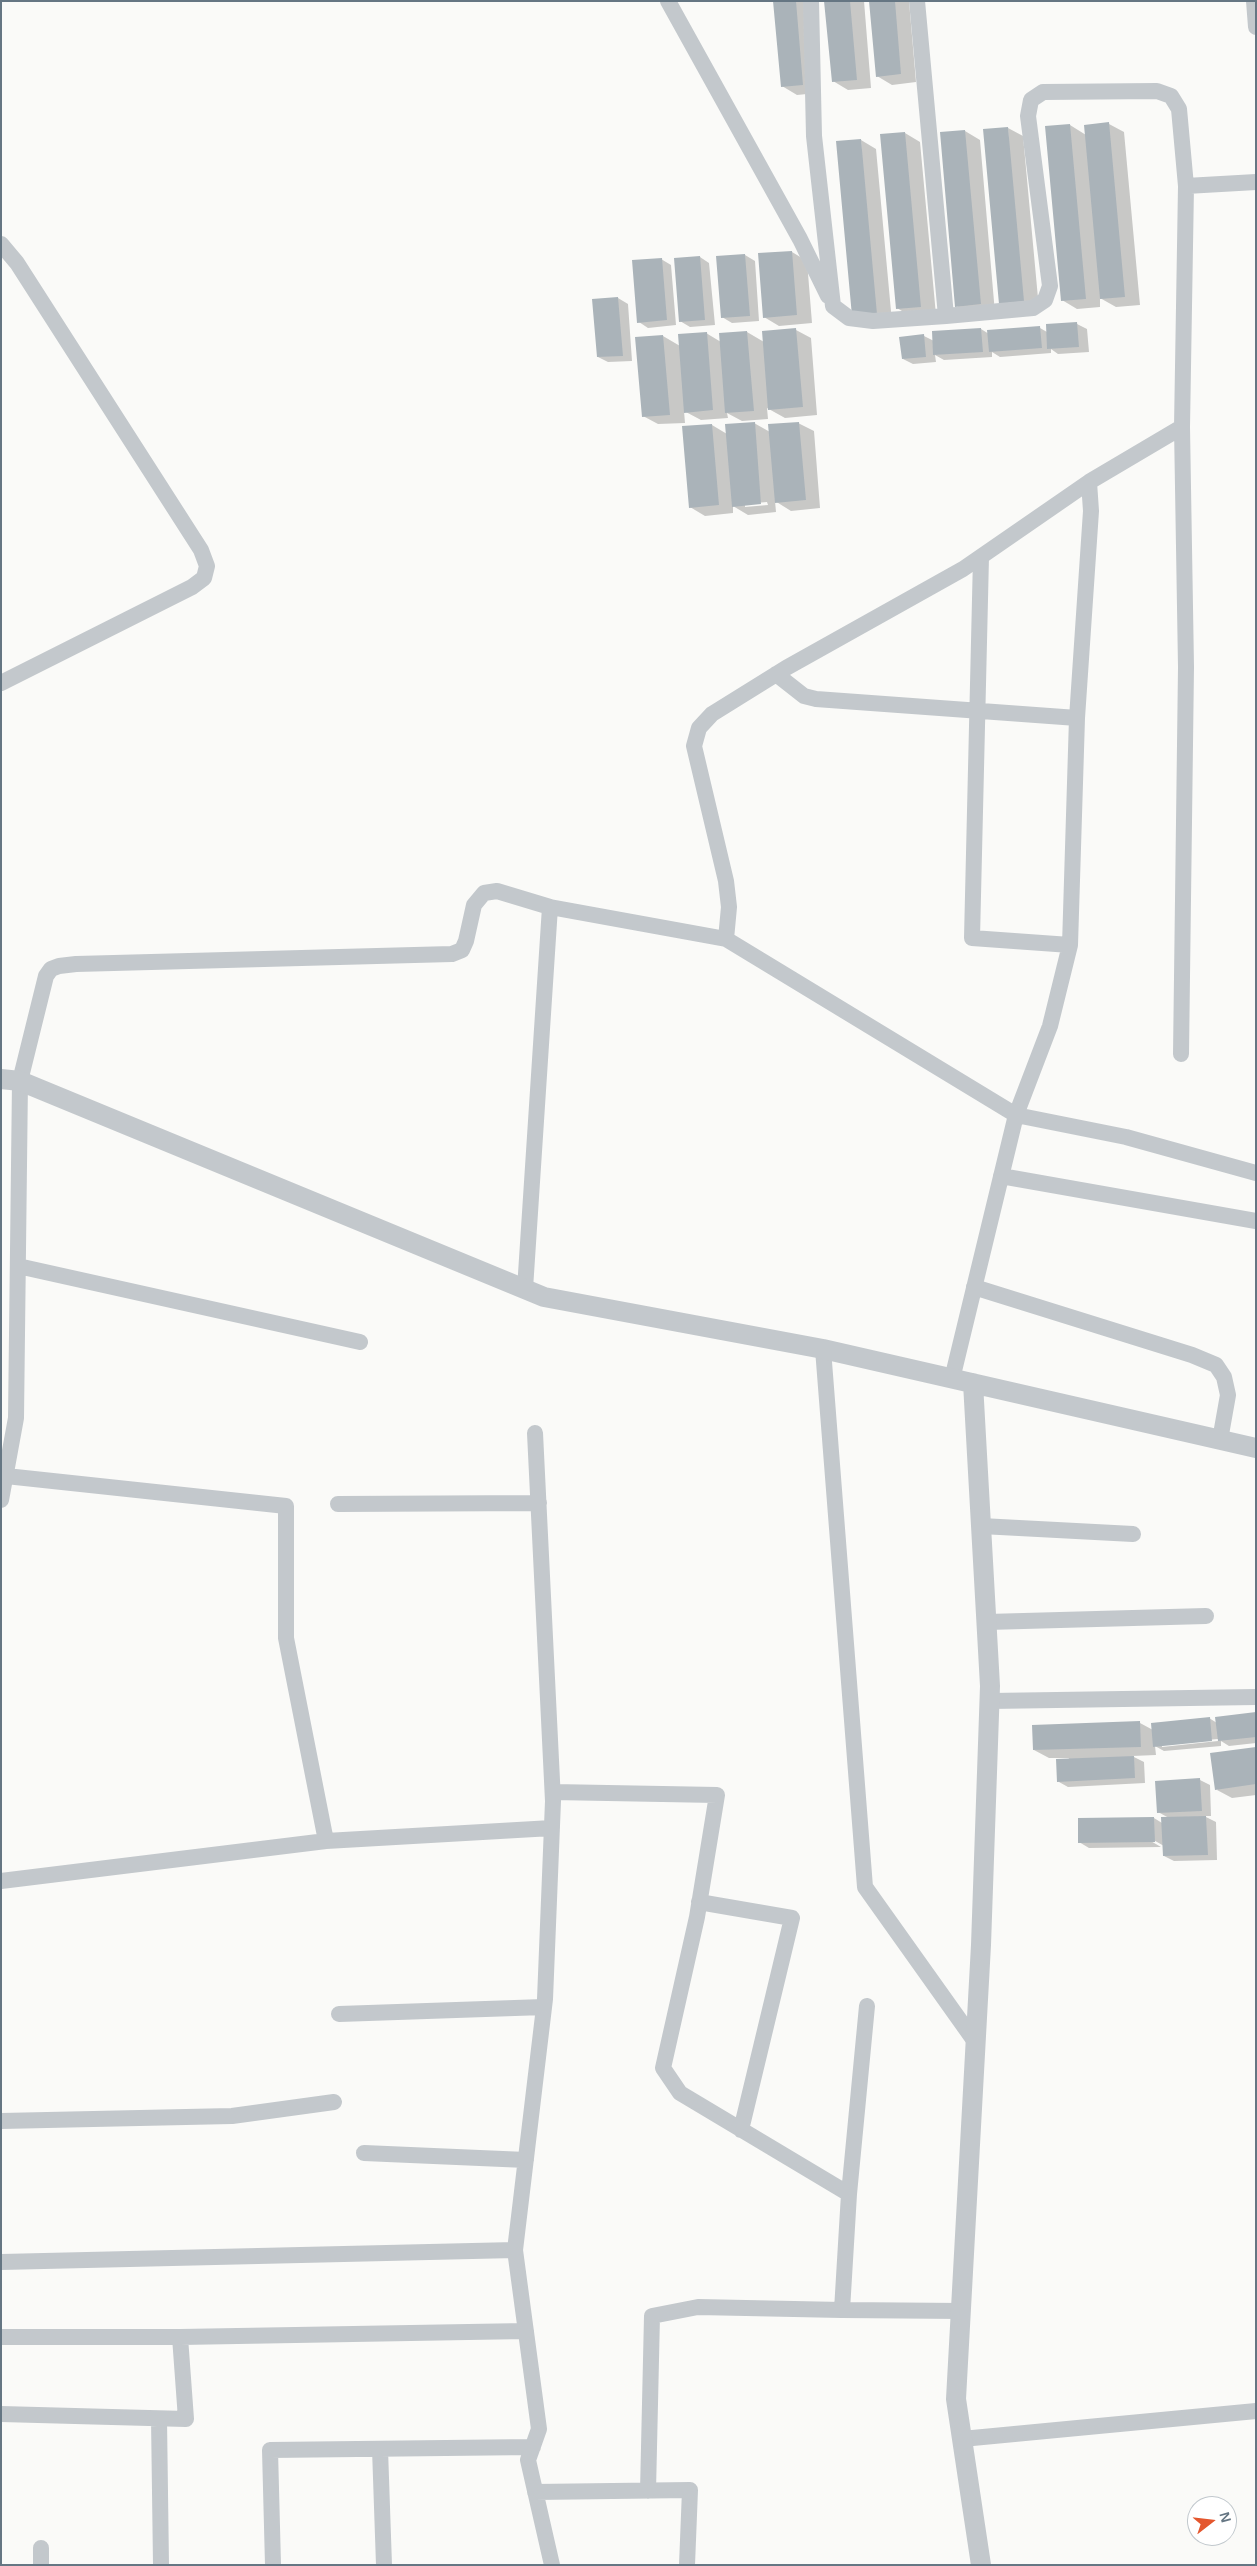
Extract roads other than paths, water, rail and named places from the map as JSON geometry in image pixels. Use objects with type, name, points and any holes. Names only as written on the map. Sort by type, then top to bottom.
[{"type":"street","points":[[668,1],[800,239],[833,306],[849,318],[873,321],[946,316],[1033,308],[1046,300],[1050,286],[1028,116],[1031,100],[1043,92],[1157,91],[1172,96],[1179,109],[1186,186],[1182,427],[1186,667],[1181,1054]]},
{"type":"street","points":[[811,1],[814,136],[833,306]]},
{"type":"street","points":[[916,1],[946,316]]},
{"type":"street","points":[[1254,1],[1256,27]]},
{"type":"street","points":[[1186,186],[1256,182]]},
{"type":"street","points":[[1,244],[23,272],[201,550],[208,566],[204,578],[192,587],[1,683]]},
{"type":"street","points":[[726,939],[729,907],[726,881],[694,746],[699,728],[712,714],[776,674],[964,569],[1089,482],[1182,427]]},
{"type":"street","points":[[952,1379],[1016,1115],[1050,1026],[1070,945],[1077,718],[1091,512],[1089,482]]},
{"type":"street","points":[[981,557],[979,711],[972,938],[1070,945]]},
{"type":"street","points":[[776,674],[804,696],[816,699],[1077,718]]},
{"type":"street","points":[[1,1500],[16,1418],[18,1266],[11,1080],[46,976],[51,969],[59,966],[452,954],[462,950],[466,941],[474,905],[484,893],[497,891],[550,907],[726,939],[1016,1115],[1126,1137],[1256,1172]]},
{"type":"street","points":[[525,1289],[550,907]]},
{"type":"street","points":[[11,1080],[544,1298],[823,1350],[1256,1448]]},
{"type":"street","points":[[1001,1176],[1256,1221]]},
{"type":"street","points":[[18,1266],[360,1342]]},
{"type":"street","points":[[974,1287],[1192,1355],[1216,1365],[1224,1377],[1228,1395],[1220,1440]]},
{"type":"street","points":[[823,1350],[865,1886],[976,2043]]},
{"type":"street","points":[[973,1384],[990,1701],[976,2043],[956,2399],[981,2565]]},
{"type":"street","points":[[535,1433],[553,1792],[544,2008],[515,2250],[540,2428],[528,2460],[552,2565]]},
{"type":"street","points":[[6,1476],[286,1506],[286,1638],[326,1841]]},
{"type":"street","points":[[338,1504],[539,1503]]},
{"type":"street","points":[[981,1526],[1133,1534]]},
{"type":"street","points":[[987,1622],[1206,1616]]},
{"type":"street","points":[[990,1701],[1256,1697]]},
{"type":"street","points":[[553,1792],[718,1795],[699,1902],[663,2068],[680,2093],[849,2194]]},
{"type":"street","points":[[1,1881],[326,1841],[552,1828]]},
{"type":"street","points":[[699,1902],[792,1918],[741,2130]]},
{"type":"street","points":[[842,2310],[849,2194],[868,2006]]},
{"type":"street","points":[[338,2014],[544,2008]]},
{"type":"street","points":[[1,2121],[232,2116],[334,2102]]},
{"type":"street","points":[[364,2153],[526,2160]]},
{"type":"street","points":[[1,2262],[515,2250]]},
{"type":"street","points":[[648,2491],[652,2316],[698,2307],[961,2311]]},
{"type":"street","points":[[1,2337],[180,2337],[526,2331]]},
{"type":"street","points":[[1,2414],[186,2419],[180,2337]]},
{"type":"street","points":[[962,2439],[1256,2411]]},
{"type":"street","points":[[159,2418],[161,2565]]},
{"type":"street","points":[[273,2565],[270,2450],[533,2447]]},
{"type":"street","points":[[380,2448],[384,2565]]},
{"type":"street","points":[[535,2492],[690,2490],[687,2565]]},
{"type":"street","points":[[41,2548],[41,2565]]}]
